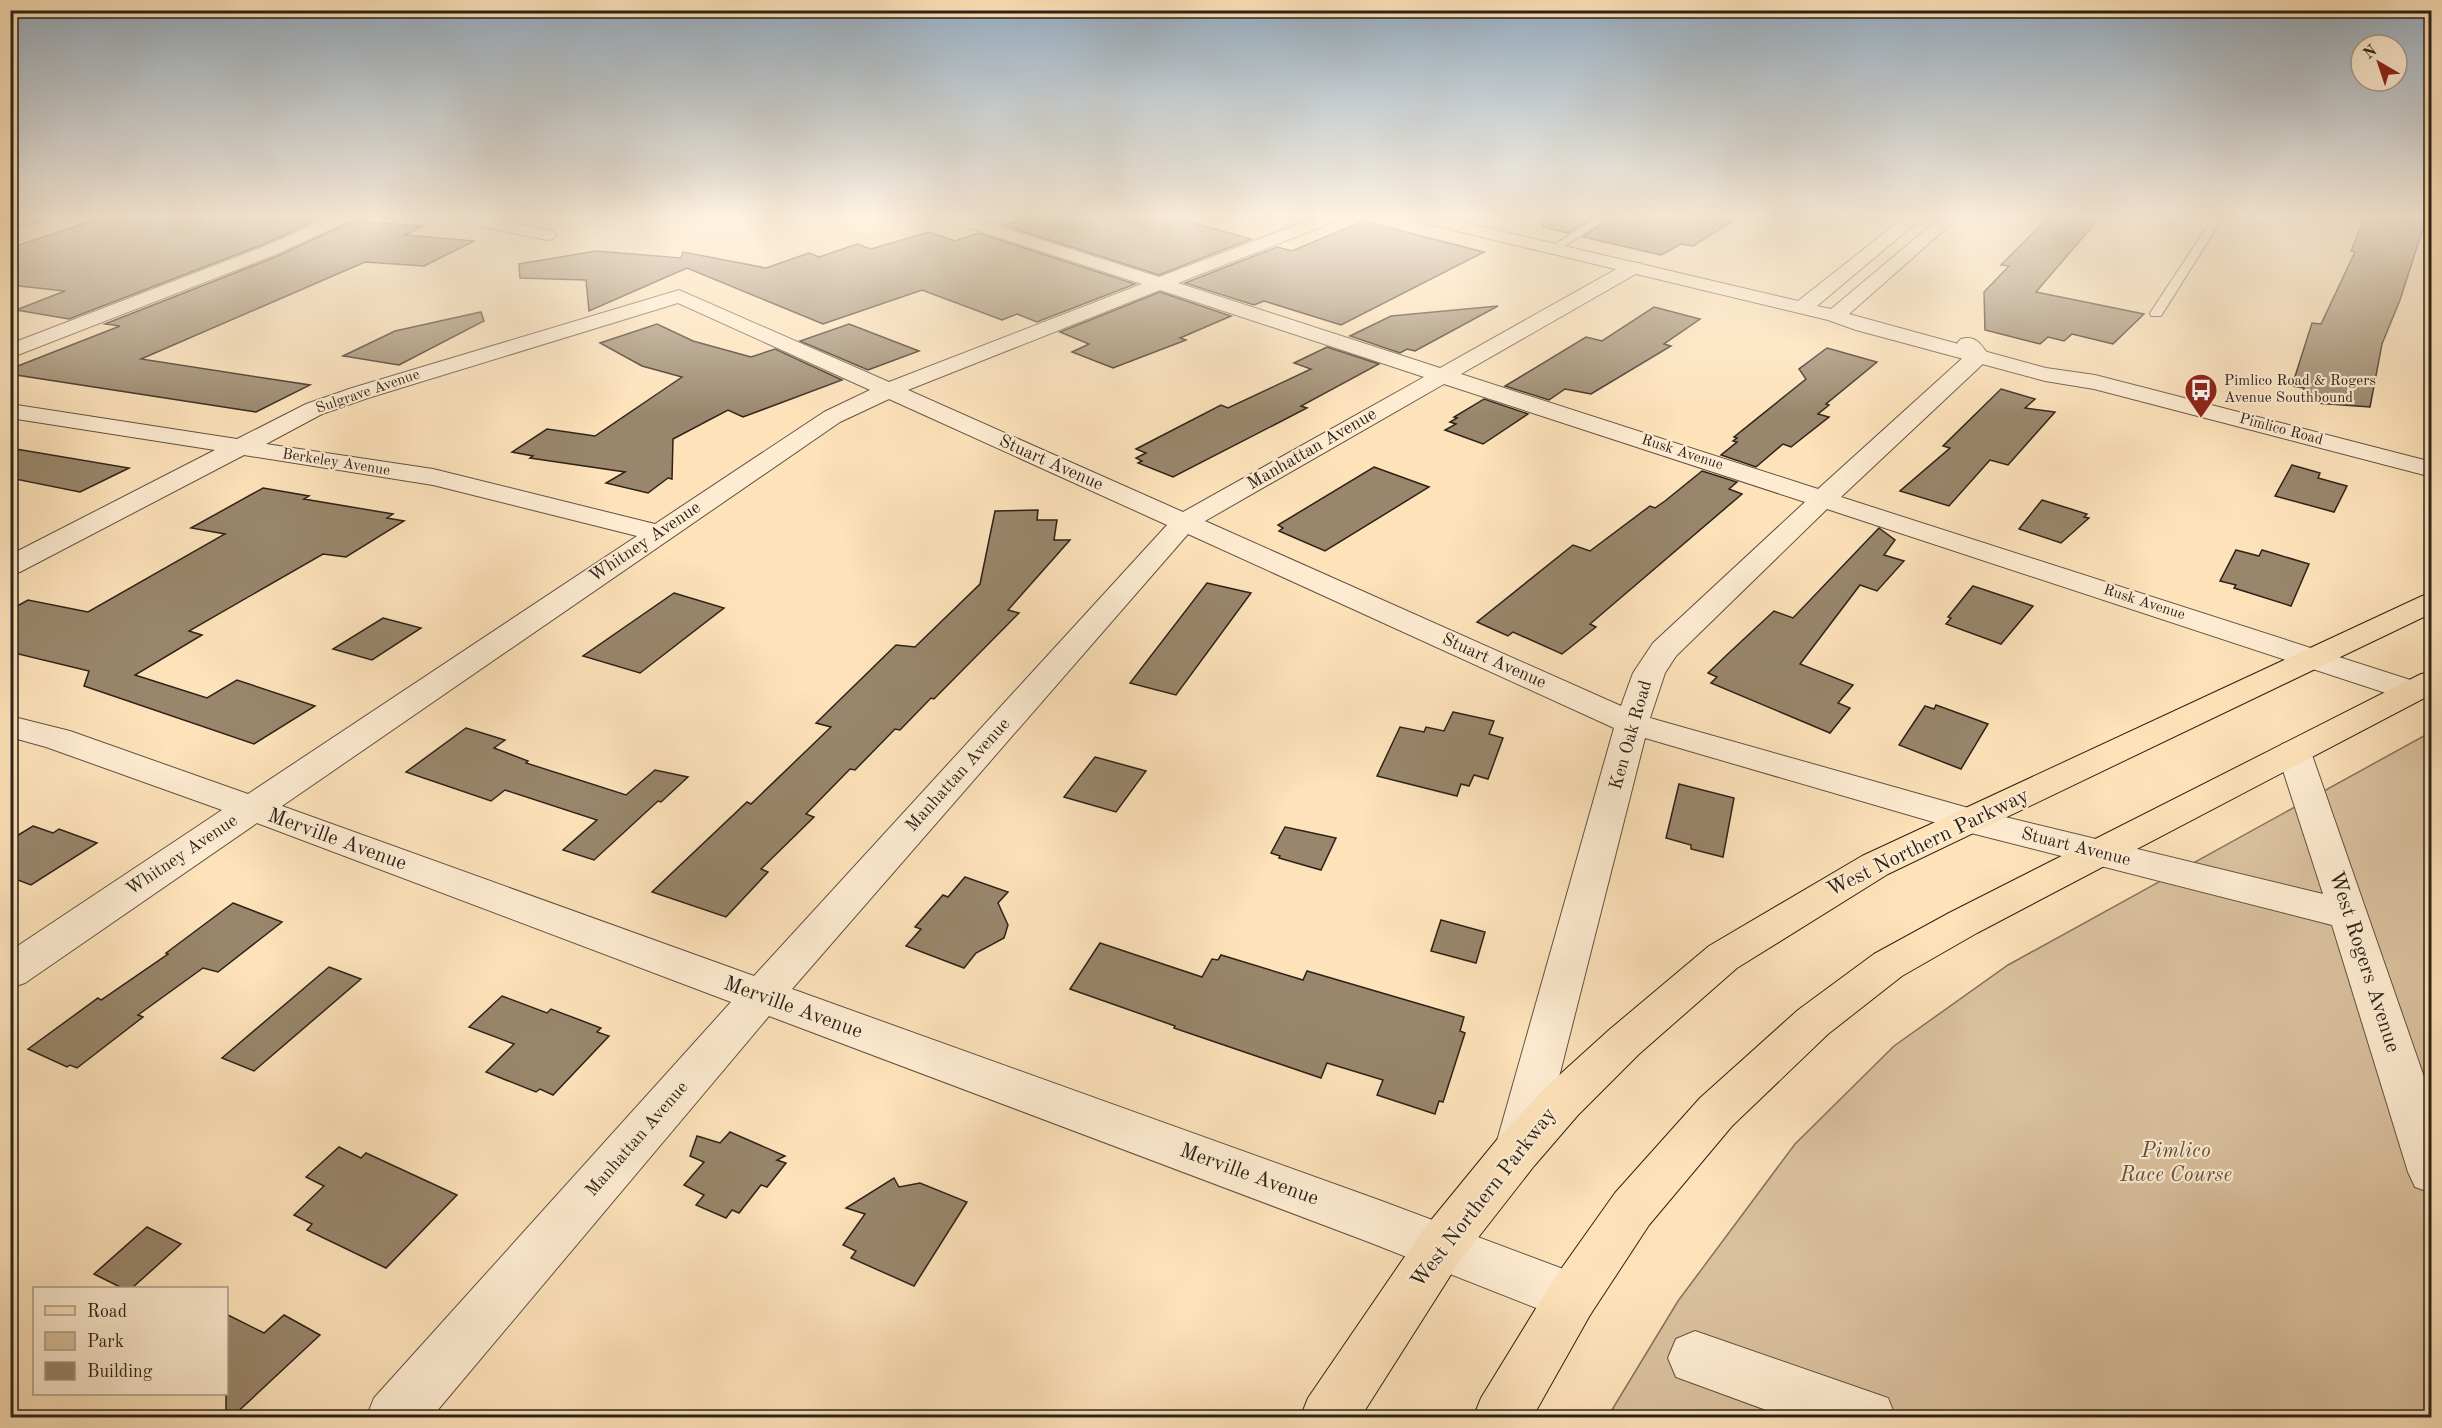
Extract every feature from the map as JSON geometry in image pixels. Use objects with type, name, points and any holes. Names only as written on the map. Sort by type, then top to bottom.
[{"type":"main road","name":"West Northern Parkway","points":[[1328,1418],[1441,1246],[1517,1151],[1562,1101],[1624,1042],[1724,957],[1875,865],[2432,602]]},
{"type":"main road","points":[[1501,1418],[1572,1297],[1632,1209],[1709,1121],[1813,1022],[1888,965],[2097,852],[2422,686]]},
{"type":"street","points":[[10,352],[187,283]]},
{"type":"street","name":"Rusk Avenue","points":[[1158,283],[2313,658],[2422,686]]},
{"type":"street","name":"Whitney Avenue","points":[[10,972],[832,417],[889,390],[1165,283]]},
{"type":"street","name":"Manhattan Avenue","points":[[394,1418],[761,996],[1184,522],[1606,283]]},
{"type":"street","name":"Pimlico Road","points":[[1698,283],[1835,316],[1863,326],[1973,350],[2045,374],[2095,382],[2432,470]]},
{"type":"street","points":[[1802,308],[1833,283]]},
{"type":"street","points":[[1835,316],[1874,283]]},
{"type":"street","name":"Stuart Avenue","points":[[679,296],[1632,723],[1971,821],[2349,915]]},
{"type":"street","name":"Sulgrave Avenue","points":[[10,566],[237,448],[334,401],[679,296]]},
{"type":"street","name":"Ken Oak Road","points":[[1517,1151],[1632,723],[1649,672],[1665,650],[1823,499],[1973,350]]},
{"type":"street","name":"Berkeley Avenue","points":[[10,411],[459,482],[658,533]]},
{"type":"street","name":"Merville Avenue","points":[[10,726],[58,739],[252,808],[1441,1246],[1572,1297]]},
{"type":"street","name":"West Rogers Avenue","points":[[2294,752],[2432,1172]]},
{"type":"street","points":[[1695,1358],[1868,1418]]},
{"type":"lane","points":[[2156,313],[2176,283]]},
{"type":"green space","name":"Pimlico Race Course","points":[[2431,732],[2431,1417],[1607,1418],[1678,1301],[1795,1144],[1894,1046],[2008,965]]},
{"type":"building","points":[[10,283],[164,283],[69,319],[16,310],[65,291],[10,285]]},
{"type":"building","points":[[210,283],[317,283],[141,359],[310,385],[256,412],[10,374],[10,369],[120,326],[105,324]]},
{"type":"building","points":[[586,283],[654,283],[589,311]]},
{"type":"building","points":[[723,283],[1135,284],[1037,322],[1017,314],[1002,320],[922,290],[823,324]]},
{"type":"building","points":[[1185,283],[1424,283],[1341,325],[1264,301],[1254,305]]},
{"type":"building","points":[[1993,283],[2044,283],[2036,292],[2144,314],[2113,344],[2072,334],[2064,341],[2048,337],[2040,344],[1985,330],[1984,292]]},
{"type":"building","points":[[2341,283],[2406,283],[2382,344],[2370,407],[2316,403],[2318,396],[2303,393],[2304,388],[2292,386],[2312,323],[2321,324]]},
{"type":"building","points":[[1160,292],[1231,316],[1180,338],[1186,340],[1113,368],[1072,352],[1089,344],[1060,332]]},
{"type":"building","points":[[1498,306],[1415,351],[1407,349],[1400,353],[1350,336],[1391,316]]},
{"type":"building","points":[[1654,307],[1700,319],[1664,344],[1671,346],[1591,394],[1565,389],[1549,400],[1505,386],[1586,337],[1602,341]]},
{"type":"building","points":[[481,312],[484,321],[399,365],[343,356],[395,331]]},
{"type":"building","points":[[657,324],[693,341],[751,357],[775,349],[842,380],[743,417],[728,410],[673,439],[672,479],[668,478],[648,493],[606,483],[625,472],[530,458],[533,456],[512,452],[547,429],[595,436],[682,377],[642,366],[600,343]]},
{"type":"building","points":[[849,324],[919,351],[868,370],[800,341]]},
{"type":"building","points":[[1327,347],[1379,364],[1301,406],[1307,408],[1173,477],[1138,463],[1142,461],[1136,458],[1146,453],[1136,449],[1221,405],[1228,408],[1311,369],[1294,363]]},
{"type":"building","points":[[1827,348],[1877,362],[1826,404],[1829,405],[1818,414],[1829,417],[1791,447],[1783,444],[1756,467],[1721,455],[1737,442],[1733,441],[1737,438],[1734,437],[1806,379],[1799,369]]},
{"type":"building","points":[[2001,389],[2035,399],[2025,408],[2055,412],[2008,465],[1990,460],[1949,506],[1900,491],[1950,448],[1943,446]]},
{"type":"building","points":[[1484,399],[1528,414],[1483,444],[1445,430],[1456,424],[1450,422],[1457,418],[1454,417]]},
{"type":"building","points":[[10,448],[129,468],[80,492],[10,478]]},
{"type":"building","points":[[2292,465],[2320,473],[2318,478],[2347,486],[2334,512],[2275,496]]},
{"type":"building","points":[[1374,467],[1429,487],[1325,551],[1279,531],[1283,528],[1278,525]]},
{"type":"building","points":[[1702,471],[1737,482],[1729,489],[1742,494],[1590,624],[1596,627],[1562,654],[1513,632],[1508,636],[1477,622],[1573,545],[1590,551],[1650,506],[1655,508],[1665,501]]},
{"type":"building","points":[[263,488],[309,496],[304,499],[393,514],[387,518],[404,521],[346,557],[323,554],[189,631],[202,635],[135,675],[207,698],[237,680],[315,706],[254,744],[84,686],[89,671],[10,652],[10,610],[28,600],[88,612],[225,534],[191,528]]},
{"type":"building","points":[[2042,500],[2087,514],[2084,517],[2089,518],[2061,543],[2019,529]]},
{"type":"building","points":[[1038,510],[1037,520],[1057,520],[1054,540],[1070,540],[1008,610],[1019,613],[934,699],[931,698],[900,730],[895,729],[855,770],[850,769],[806,814],[814,817],[761,869],[768,872],[726,917],[652,892],[747,802],[751,804],[831,727],[816,723],[896,645],[915,647],[980,584],[995,511]]},
{"type":"building","points":[[1879,528],[1895,540],[1884,555],[1904,561],[1877,591],[1860,585],[1800,664],[1853,685],[1838,703],[1850,708],[1830,733],[1711,683],[1717,677],[1708,673],[1774,611],[1793,618]]},
{"type":"building","points":[[2236,550],[2259,556],[2262,550],[2309,564],[2291,606],[2234,588],[2236,585],[2220,581]]},
{"type":"building","points":[[1207,583],[1251,593],[1176,695],[1130,683]]},
{"type":"building","points":[[1973,586],[2033,606],[2001,644],[1946,624],[1951,618],[1948,617]]},
{"type":"building","points":[[674,593],[724,608],[640,673],[583,656]]},
{"type":"building","points":[[383,618],[421,628],[372,660],[333,649]]},
{"type":"building","points":[[1936,705],[1988,724],[1961,769],[1899,745],[1925,706],[1934,709]]},
{"type":"building","points":[[1453,712],[1494,721],[1489,734],[1503,738],[1488,779],[1474,775],[1469,786],[1461,784],[1457,796],[1377,776],[1400,727],[1424,732],[1426,727],[1444,731]]},
{"type":"building","points":[[466,728],[505,740],[494,748],[528,761],[526,763],[626,795],[655,770],[688,777],[661,802],[658,801],[594,860],[563,850],[597,820],[505,790],[491,801],[406,772]]},
{"type":"building","points":[[1095,757],[1146,771],[1116,812],[1064,797]]},
{"type":"building","points":[[1679,784],[1734,798],[1723,857],[1691,849],[1691,845],[1666,838]]},
{"type":"building","points":[[33,826],[53,833],[59,829],[97,843],[31,885],[10,877],[10,840]]},
{"type":"building","points":[[1285,827],[1336,838],[1321,870],[1279,858],[1280,856],[1271,853]]},
{"type":"building","points":[[965,877],[1008,892],[998,903],[1008,925],[1004,938],[976,953],[964,968],[906,946],[921,929],[915,927],[943,895],[948,897]]},
{"type":"building","points":[[233,903],[282,922],[218,972],[203,968],[138,1015],[143,1017],[77,1068],[70,1065],[67,1067],[28,1049],[98,998],[101,1000],[168,954],[166,953]]},
{"type":"building","points":[[1441,920],[1485,932],[1476,963],[1431,951]]},
{"type":"building","points":[[1100,943],[1202,977],[1212,959],[1218,960],[1221,955],[1303,980],[1307,971],[1464,1017],[1460,1031],[1465,1033],[1443,1102],[1439,1101],[1435,1114],[1377,1095],[1383,1080],[1327,1063],[1321,1078],[1174,1028],[1175,1026],[1070,989]]},
{"type":"building","points":[[329,967],[361,979],[254,1071],[222,1058]]},
{"type":"building","points":[[502,996],[547,1013],[551,1009],[601,1028],[597,1032],[609,1036],[553,1095],[540,1089],[536,1092],[486,1072],[514,1044],[469,1027]]},
{"type":"building","points":[[730,1132],[785,1156],[777,1160],[786,1163],[767,1187],[761,1185],[739,1213],[732,1210],[726,1218],[696,1205],[704,1195],[684,1185],[704,1162],[690,1156],[697,1136],[720,1143]]},
{"type":"building","points":[[339,1147],[361,1158],[366,1153],[457,1195],[386,1268],[307,1230],[312,1224],[294,1215],[324,1186],[306,1177]]},
{"type":"building","points":[[894,1178],[899,1187],[920,1183],[967,1202],[914,1286],[851,1258],[856,1251],[843,1245],[865,1214],[846,1208]]},
{"type":"building","points":[[147,1227],[181,1244],[133,1287],[120,1287],[94,1274]]},
{"type":"building","points":[[228,1315],[264,1333],[284,1315],[320,1335],[231,1418],[226,1418]]},
{"type":"place","name":"Pimlico Road & Rogers Avenue Southbound","points":[[2201,419]]}]
